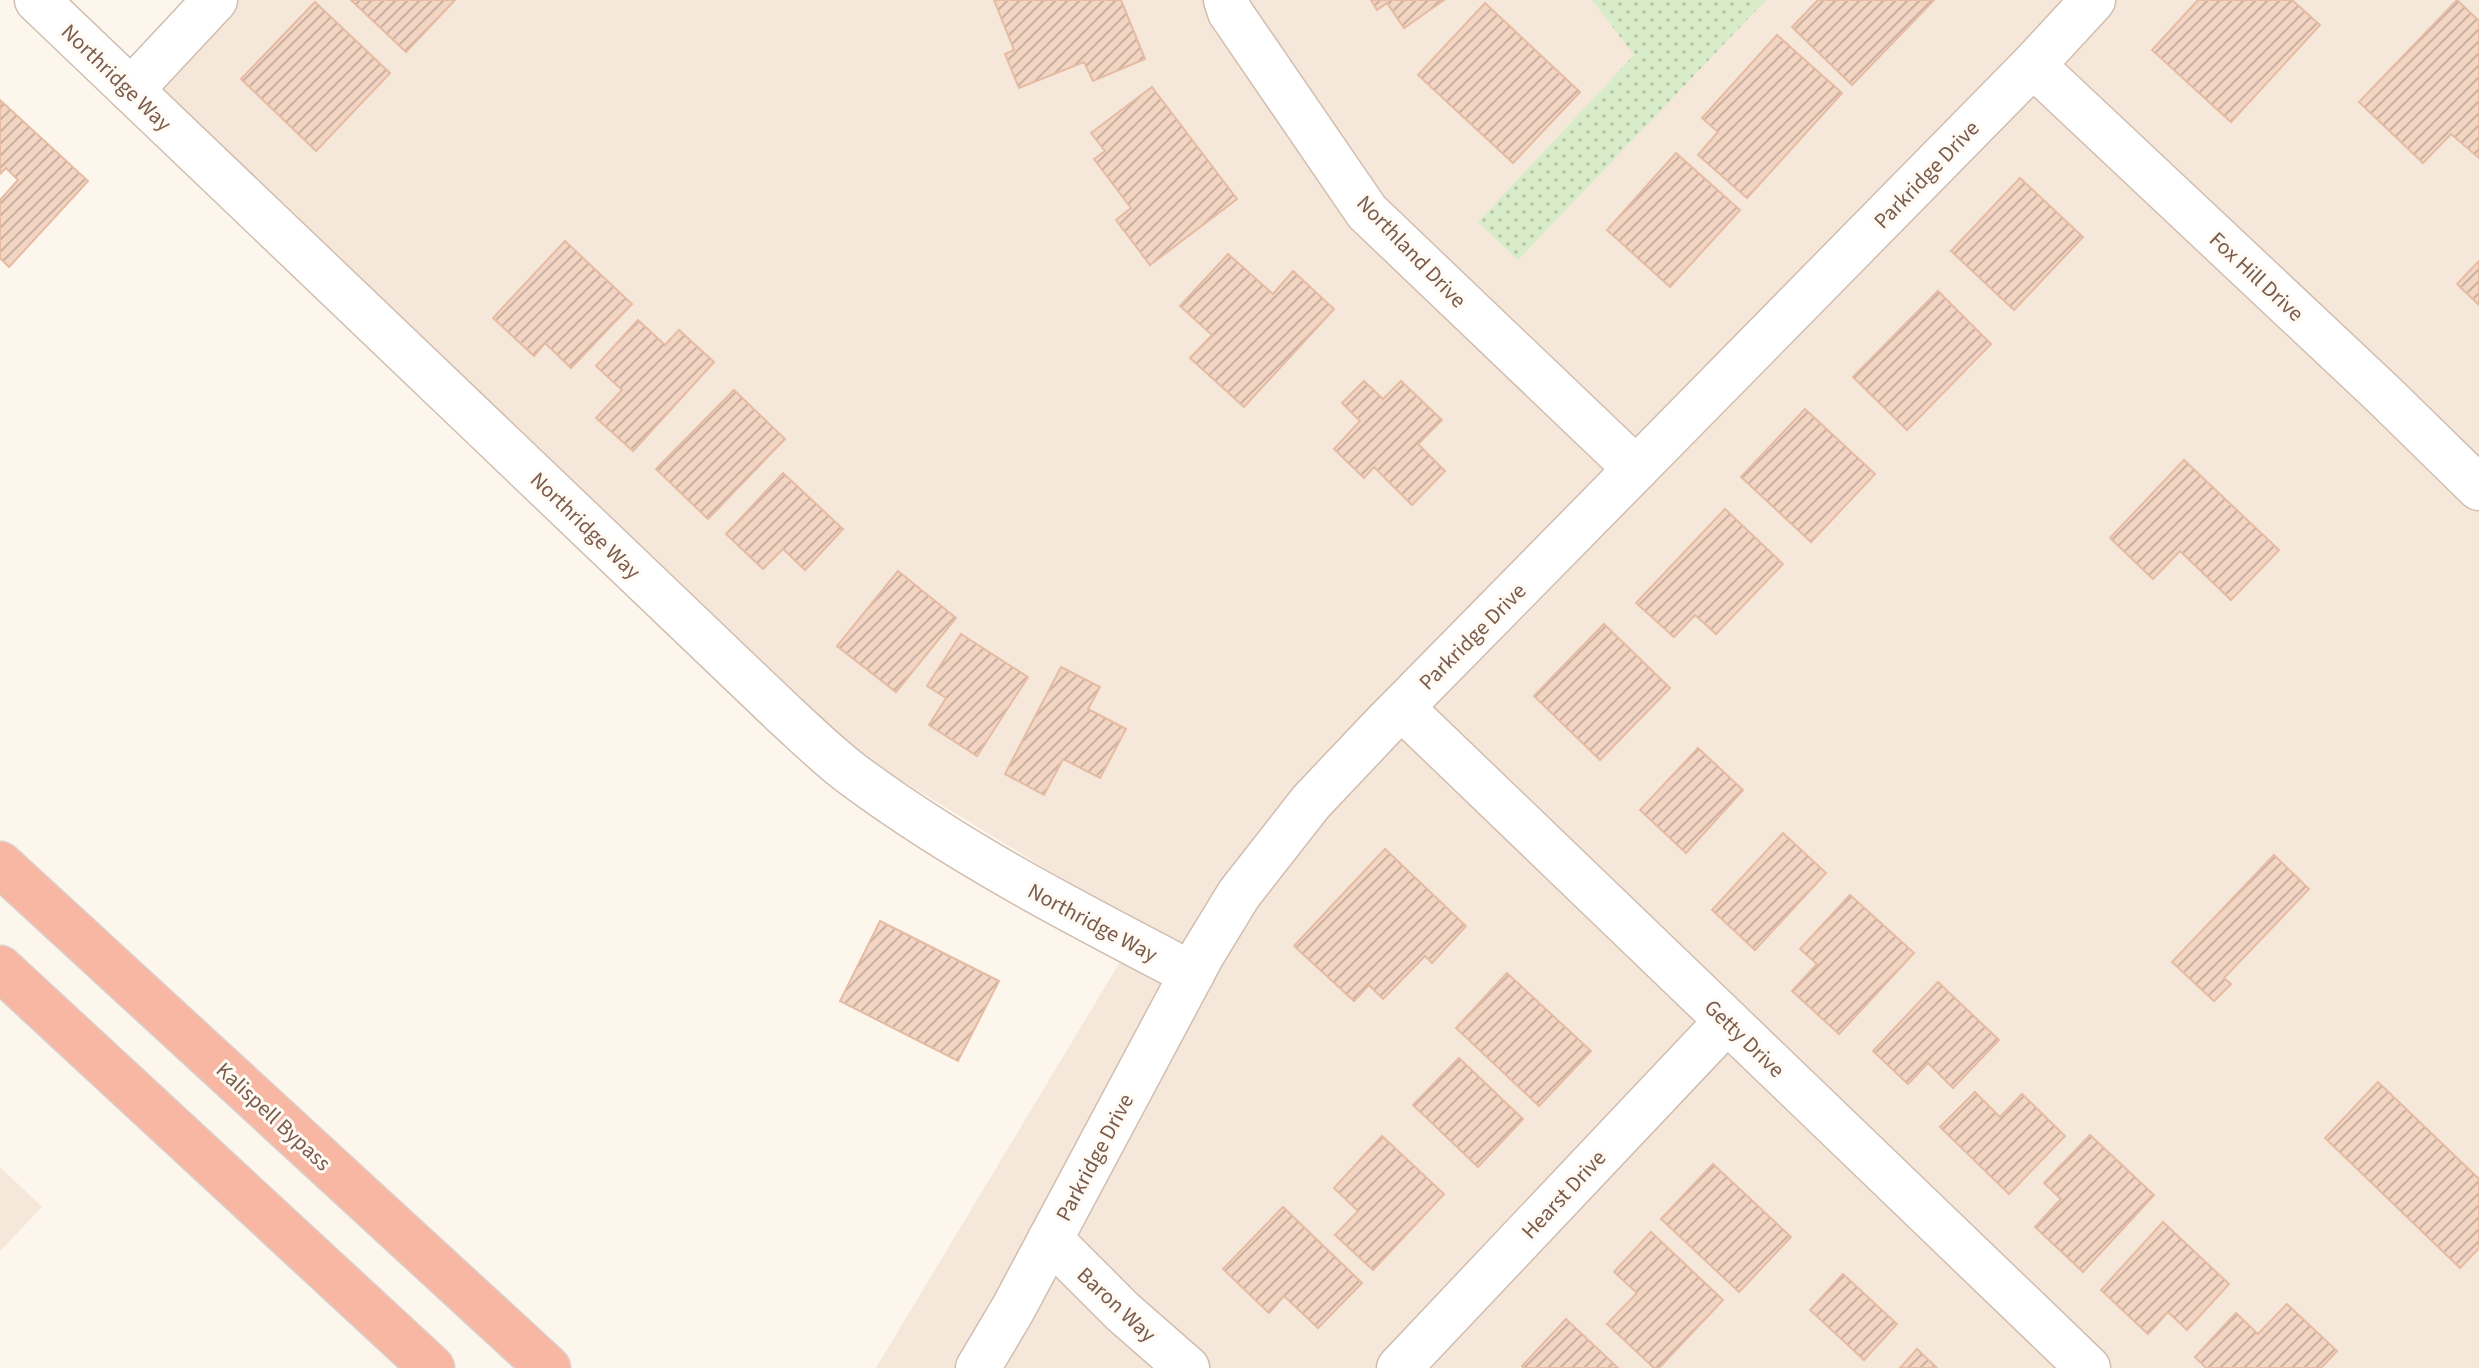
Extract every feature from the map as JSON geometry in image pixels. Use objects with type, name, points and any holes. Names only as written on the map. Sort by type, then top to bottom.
[{"type":"highway","name":"Kalispell Bypass","points":[[0,864],[548,1368]]},
{"type":"highway","points":[[0,968],[432,1368]]},
{"type":"street","name":"Northridge Way","points":[[37,0],[784,714],[849,772],[931,829],[1032,890],[1192,974]]},
{"type":"street","points":[[131,90],[215,0]]},
{"type":"street","name":"Northland Drive","points":[[1226,0],[1230,12],[1367,212],[1636,469]]},
{"type":"street","name":"Parkridge Drive","points":[[978,1368],[1013,1309],[1192,974],[1239,894],[1279,840],[1311,802],[1402,708],[2033,65],[2093,0]]},
{"type":"street","name":"Fox Hill Drive","points":[[2033,65],[2479,488]]},
{"type":"street","name":"Getty Drive","points":[[1402,708],[2088,1368]]},
{"type":"street","name":"Hearst Drive","points":[[1399,1368],[1727,1021]]},
{"type":"street","name":"Baron Way","points":[[1050,1239],[1123,1312],[1187,1368]]},
{"type":"shaded area","points":[[225,0],[2479,0],[2479,1368],[876,1368],[1141,927],[834,739],[152,84]]},
{"type":"shaded area","points":[[0,1167],[42,1207],[0,1251]]},
{"type":"green space","points":[[1592,0],[1766,0],[1518,260],[1478,222],[1634,55]]},
{"type":"building","points":[[351,0],[455,0],[406,52]]},
{"type":"building","points":[[994,0],[1121,0],[1145,59],[1093,81],[1084,62],[1019,88],[1005,54],[1014,50]]},
{"type":"building","points":[[1371,0],[1444,0],[1404,28],[1387,3],[1377,10]]},
{"type":"building","points":[[1818,0],[1934,0],[1852,85],[1792,27]]},
{"type":"building","points":[[2198,0],[2292,0],[2320,25],[2231,122],[2152,50]]},
{"type":"building","points":[[2457,0],[2479,21],[2479,158],[2451,134],[2423,163],[2359,102]]},
{"type":"building","points":[[315,2],[390,73],[316,151],[241,79]]},
{"type":"building","points":[[1485,3],[1580,92],[1513,163],[1418,75]]},
{"type":"building","points":[[1777,35],[1842,93],[1747,198],[1698,155],[1718,132],[1702,118]]},
{"type":"building","points":[[1152,87],[1237,199],[1150,265],[1116,220],[1131,208],[1094,159],[1105,151],[1091,133]]},
{"type":"building","points":[[0,100],[88,181],[9,267],[0,258],[0,200],[18,180],[6,168],[0,174]]},
{"type":"building","points":[[1676,153],[1740,210],[1670,287],[1607,230]]},
{"type":"building","points":[[2020,178],[2083,237],[2014,310],[1951,251]]},
{"type":"building","points":[[565,241],[632,304],[571,368],[545,343],[534,356],[493,318]]},
{"type":"building","points":[[1228,254],[1273,294],[1293,271],[1334,309],[1244,407],[1190,358],[1212,335],[1180,306]]},
{"type":"building","points":[[2479,261],[2479,305],[2457,284]]},
{"type":"building","points":[[1938,291],[1991,344],[1907,430],[1853,377]]},
{"type":"building","points":[[638,320],[665,345],[679,330],[714,362],[633,451],[596,418],[622,390],[596,366]]},
{"type":"building","points":[[1364,381],[1383,399],[1401,381],[1442,420],[1418,444],[1445,471],[1412,505],[1374,467],[1364,478],[1334,449],[1360,421],[1342,403]]},
{"type":"building","points":[[734,390],[785,439],[708,519],[656,469]]},
{"type":"building","points":[[1805,409],[1875,474],[1811,542],[1741,477]]},
{"type":"building","points":[[2184,460],[2279,550],[2231,600],[2180,551],[2153,579],[2110,538]]},
{"type":"building","points":[[783,473],[843,529],[805,570],[783,549],[763,569],[726,534]]},
{"type":"building","points":[[1725,509],[1783,564],[1716,634],[1695,615],[1674,637],[1636,603]]},
{"type":"building","points":[[898,571],[956,618],[896,692],[837,646]]},
{"type":"building","points":[[1604,624],[1670,688],[1600,760],[1534,696]]},
{"type":"building","points":[[961,634],[1028,677],[977,756],[929,725],[946,698],[927,686]]},
{"type":"building","points":[[1061,667],[1100,687],[1088,709],[1126,729],[1100,778],[1063,759],[1044,795],[1005,774]]},
{"type":"building","points":[[1698,748],[1743,790],[1686,853],[1640,810]]},
{"type":"building","points":[[1783,833],[1826,873],[1755,950],[1712,910]]},
{"type":"building","points":[[1385,849],[1466,926],[1432,963],[1425,956],[1383,999],[1369,985],[1354,1001],[1294,946]]},
{"type":"building","points":[[2274,855],[2309,889],[2224,978],[2231,984],[2214,1001],[2172,962]]},
{"type":"building","points":[[1850,895],[1914,953],[1839,1034],[1792,991],[1817,964],[1800,949]]},
{"type":"building","points":[[880,921],[999,981],[958,1061],[840,1001]]},
{"type":"building","points":[[1507,973],[1591,1051],[1539,1106],[1456,1028]]},
{"type":"building","points":[[1938,982],[1999,1040],[1953,1088],[1928,1063],[1908,1084],[1873,1051]]},
{"type":"building","points":[[1459,1058],[1523,1119],[1478,1167],[1413,1105]]},
{"type":"building","points":[[2378,1082],[2479,1179],[2479,1248],[2460,1268],[2325,1138]]},
{"type":"building","points":[[1975,1092],[2000,1117],[2022,1094],[2065,1136],[2009,1194],[1940,1127]]},
{"type":"building","points":[[2090,1135],[2154,1195],[2083,1272],[2035,1227],[2061,1199],[2044,1183]]},
{"type":"building","points":[[1382,1136],[1444,1194],[1373,1270],[1335,1235],[1358,1211],[1334,1188]]},
{"type":"building","points":[[1713,1164],[1791,1237],[1739,1292],[1661,1219]]},
{"type":"building","points":[[1283,1207],[1362,1283],[1318,1328],[1284,1296],[1269,1313],[1223,1269]]},
{"type":"building","points":[[2163,1222],[2229,1284],[2187,1330],[2168,1312],[2148,1334],[2101,1290]]},
{"type":"building","points":[[1651,1232],[1723,1300],[1659,1368],[1654,1368],[1607,1324],[1637,1293],[1614,1272]]},
{"type":"building","points":[[1843,1274],[1897,1324],[1864,1360],[1810,1310]]},
{"type":"building","points":[[2287,1304],[2337,1351],[2321,1368],[2206,1368],[2195,1357],[2236,1313],[2258,1334]]},
{"type":"building","points":[[1566,1319],[1618,1368],[1524,1368],[1522,1366]]},
{"type":"building","points":[[1917,1349],[1937,1368],[1900,1368]]}]
